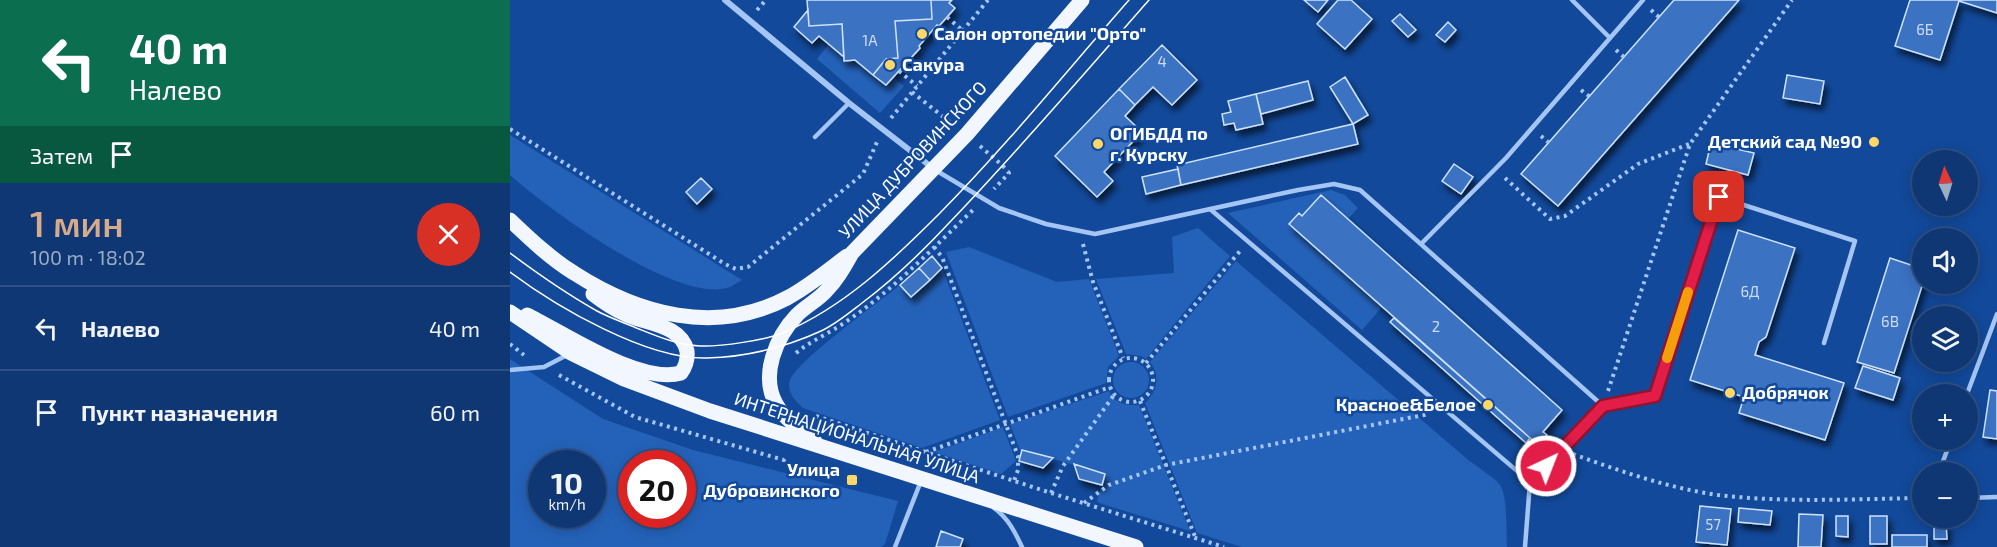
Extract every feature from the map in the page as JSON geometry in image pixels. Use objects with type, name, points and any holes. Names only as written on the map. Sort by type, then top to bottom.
[{"type":"main road","name":"УЛИЦА ДУБРОВИНСКОГО","points":[[820,447],[783,413],[776,403],[770,378],[775,348],[782,333],[798,314],[825,293],[840,275],[852,253],[935,169],[1082,0]]},
{"type":"main road","points":[[510,220],[573,273],[595,296],[625,314],[678,335],[685,344],[688,357],[686,366],[681,373],[662,376],[637,369],[585,347],[547,325],[510,310]]},
{"type":"main road","points":[[573,273],[619,298],[658,313],[679,317],[723,317],[762,309],[787,298],[852,253]]},
{"type":"main road","name":"ИНТЕРНАЦИОНАЛЬНАЯ УЛИЦА","points":[[510,310],[571,353],[624,379],[710,411],[1136,547]]},
{"type":"street","points":[[724,0],[849,103],[935,169]]},
{"type":"lane","points":[[1572,0],[1610,38]]},
{"type":"lane","points":[[1422,243],[1494,170],[1643,0]]},
{"type":"lane","points":[[815,137],[849,103]]},
{"type":"lane","points":[[935,169],[999,208],[1046,224],[1095,234],[1210,208],[1334,184],[1360,190],[1603,406]]},
{"type":"lane","points":[[1526,547],[1530,482],[1603,406],[1655,396],[1719,197],[1855,241],[1824,343]]},
{"type":"lane","points":[[1210,208],[1530,482]]},
{"type":"lane","points":[[1971,384],[1997,314]]},
{"type":"lane","points":[[510,370],[544,367],[571,353]]},
{"type":"lane","points":[[895,547],[922,479]]},
{"type":"lane","points":[[1978,498],[1997,497]]},
{"type":"lane","points":[[980,498],[1000,513],[1015,531],[1022,547]]},
{"type":"path","points":[[510,129],[725,264],[736,269],[748,267],[863,174],[883,128],[988,0]]},
{"type":"path","points":[[1603,406],[1690,144],[1792,0]]},
{"type":"path","points":[[947,17],[963,30]]},
{"type":"path","points":[[899,71],[917,86]]},
{"type":"path","points":[[1494,170],[1550,219],[1565,216],[1638,164],[1690,144]]},
{"type":"path","points":[[1080,235],[1093,282],[1123,359]]},
{"type":"path","points":[[1146,363],[1248,241]]},
{"type":"path","points":[[934,247],[942,257],[1018,456],[1018,470],[1014,481]]},
{"type":"path","points":[[1137,358],[1146,363],[1153,374],[1153,382],[1151,390],[1140,401],[1131,403],[1122,401],[1114,395],[1108,380],[1112,367],[1123,359],[1137,358]]},
{"type":"path","points":[[925,452],[1110,387]]},
{"type":"path","points":[[1051,493],[1062,466],[1114,395]]},
{"type":"path","points":[[1140,401],[1196,539]]},
{"type":"path","points":[[1084,503],[1108,485],[1166,465],[1447,411]]},
{"type":"path","points":[[812,414],[1224,547]]},
{"type":"path","points":[[1561,450],[1634,477],[1717,495],[1788,500],[1912,498]]},
{"type":"shaded area","points":[[829,44],[844,57],[844,61],[855,60],[886,85],[893,77],[904,86],[880,113],[817,59]]},
{"type":"shaded area","points":[[510,135],[742,280],[730,287],[707,289],[679,282],[648,269],[615,251],[582,230],[510,175]]},
{"type":"shaded area","points":[[1331,190],[1345,195],[1358,208],[1348,219],[1302,216],[1299,213],[1289,225],[1382,307],[1362,330],[1228,213]]},
{"type":"shaded area","points":[[1198,228],[1230,256],[1146,359],[1126,354],[1096,279],[1174,273],[1172,237]]},
{"type":"shaded area","points":[[969,247],[1057,282],[1089,279],[1119,356],[1108,367],[1106,383],[1008,417],[946,252]]},
{"type":"shaded area","points":[[1236,261],[1466,458],[1497,481],[1503,490],[1507,547],[1242,547],[1197,533],[1145,403],[1156,384],[1156,373],[1150,362]]},
{"type":"shaded area","points":[[942,268],[1000,420],[922,448],[803,408],[797,402],[790,392],[790,380],[808,359],[900,285],[911,297]]},
{"type":"shaded area","points":[[510,359],[603,419],[693,450],[618,450],[618,528],[696,528],[696,451],[898,501],[885,544],[881,547],[510,547]]},
{"type":"shaded area","points":[[1131,362],[1144,367],[1149,380],[1144,393],[1131,398],[1118,393],[1113,380],[1118,367]]},
{"type":"shaded area","points":[[1109,391],[1121,403],[1139,405],[1190,531],[1099,503],[1097,501],[1105,474],[1022,450],[1021,453],[1010,424]]},
{"type":"shaded area","points":[[1003,427],[1016,461],[1001,474],[934,452]]},
{"type":"building","points":[[807,0],[931,0],[932,19],[895,21],[898,58],[886,59],[873,75],[855,60],[844,61],[842,24],[809,26]]},
{"type":"building","points":[[931,0],[952,0],[949,3],[955,8],[939,26],[937,25],[919,46],[920,48],[886,85],[873,75],[886,59],[898,58],[895,21],[932,19]]},
{"type":"building","points":[[1304,0],[1328,0],[1318,12]]},
{"type":"building","points":[[1338,0],[1351,0],[1372,19],[1345,49],[1317,24]]},
{"type":"building","points":[[1674,0],[1739,0],[1558,206],[1521,174]]},
{"type":"building","points":[[1910,0],[1997,0],[1997,13],[1959,1],[1940,60],[1895,46]]},
{"type":"building","points":[[808,10],[809,26],[842,24],[844,57],[819,36],[812,43],[794,27]]},
{"type":"building","points":[[1400,14],[1416,30],[1408,37],[1392,21]]},
{"type":"building","points":[[1448,22],[1456,30],[1445,42],[1436,35]]},
{"type":"building","points":[[1162,45],[1197,80],[1172,105],[1153,87],[1135,105],[1119,89]]},
{"type":"building","points":[[1787,75],[1824,81],[1820,104],[1783,98]]},
{"type":"building","points":[[1345,77],[1368,115],[1353,124],[1330,87]]},
{"type":"building","points":[[1308,81],[1313,100],[1261,114],[1256,94]]},
{"type":"building","name":"ОГИБДД по г. Курску","points":[[1119,89],[1135,105],[1125,116],[1142,132],[1104,172],[1113,181],[1097,197],[1055,156]]},
{"type":"building","points":[[1256,94],[1263,124],[1236,130],[1234,123],[1224,125],[1222,114],[1231,112],[1228,101]]},
{"type":"building","points":[[1353,124],[1358,144],[1181,185],[1177,165]]},
{"type":"building","points":[[1711,143],[1754,153],[1748,175],[1706,164]]},
{"type":"building","points":[[1454,164],[1473,177],[1461,194],[1442,181]]},
{"type":"building","points":[[1178,169],[1181,185],[1146,194],[1142,177]]},
{"type":"building","points":[[701,178],[712,189],[697,204],[686,192]]},
{"type":"building","points":[[1321,195],[1562,410],[1543,432],[1547,435],[1538,445],[1289,224],[1299,213],[1302,216]]},
{"type":"building","points":[[1738,230],[1795,248],[1766,337],[1759,342],[1755,355],[1844,383],[1825,440],[1739,413],[1744,397],[1690,380]]},
{"type":"building","points":[[932,256],[942,268],[930,280],[919,268]]},
{"type":"building","points":[[1890,258],[1912,265],[1912,294],[1919,294],[1916,306],[1912,306],[1912,317],[1894,373],[1857,362]]},
{"type":"building","points":[[919,268],[930,280],[911,297],[900,285]]},
{"type":"building","points":[[1394,318],[1530,438],[1526,443],[1390,322]]},
{"type":"building","points":[[1863,366],[1900,378],[1893,400],[1855,388]]},
{"type":"building","points":[[1990,390],[1997,391],[1997,439],[1983,437]]},
{"type":"building","points":[[1022,450],[1053,458],[1043,468],[1019,461]]},
{"type":"building","points":[[1074,464],[1105,474],[1102,485],[1079,479]]},
{"type":"building","points":[[1700,506],[1731,509],[1727,545],[1696,542]]},
{"type":"building","points":[[1739,508],[1772,511],[1770,525],[1738,522]]},
{"type":"building","points":[[1799,514],[1823,515],[1821,547],[1798,547]]},
{"type":"building","points":[[1836,516],[1848,516],[1848,537],[1836,536]]},
{"type":"building","points":[[1870,516],[1887,516],[1887,544],[1870,544]]},
{"type":"building","points":[[1934,528],[1946,528],[1947,539],[1934,539]]},
{"type":"building","points":[[941,531],[963,539],[960,547],[936,547]]},
{"type":"building","points":[[1892,535],[1927,535],[1927,547],[1892,547]]},
{"type":"tram line","points":[[510,253],[597,311],[669,340],[700,346],[718,345],[755,340],[785,332],[828,309],[867,281],[922,231],[988,162],[1129,0]]},
{"type":"tram line","points":[[510,272],[552,300],[604,329],[631,341],[683,356],[707,358],[736,356],[808,337],[837,322],[918,255],[1050,113],[1149,0]]},
{"type":"slow traffic","points":[[1667,358],[1688,292]]},
{"type":"place","name":"Салон ортопедии \"Орто\"","points":[[922,34]]},
{"type":"place","name":"Сакура","points":[[890,65]]},
{"type":"place","name":"Детский сад №90","points":[[1874,142]]},
{"type":"place","name":"ОГИБДД по г. Курску","points":[[1098,144]]},
{"type":"place","name":"Добрячок","points":[[1730,393]]},
{"type":"place","name":"Красное&Белое","points":[[1488,405]]},
{"type":"place","name":"Улица Дубровинского","points":[[852,480]]},
{"type":"route","points":[[1546,466],[1603,406],[1655,396],[1719,197]]}]
